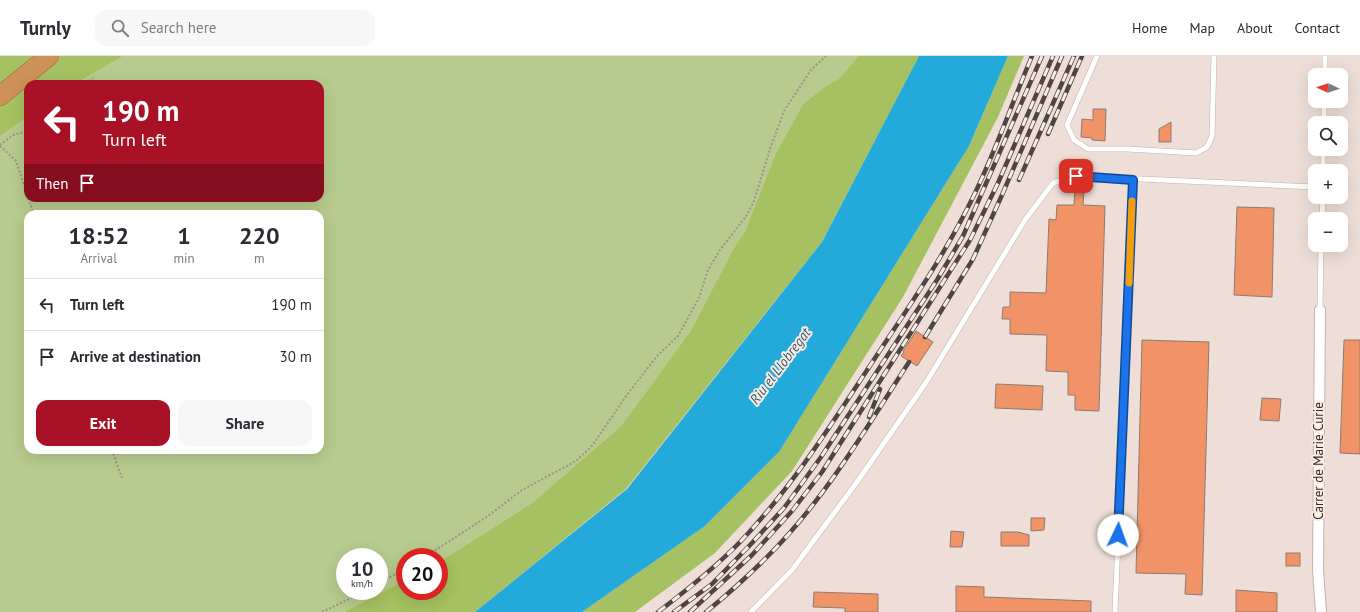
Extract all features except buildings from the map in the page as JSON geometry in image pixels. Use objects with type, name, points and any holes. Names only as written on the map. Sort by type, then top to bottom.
[{"type":"highway","points":[[0,96],[49,56]]},
{"type":"street","name":"Carrer de Marie Curie","points":[[1320,310],[1318,570],[1321,612]]},
{"type":"lane","points":[[1097,56],[1067,125],[1074,140],[1088,149],[1128,149],[1196,153],[1207,147],[1212,136],[1214,56]]},
{"type":"lane","points":[[1325,56],[1325,68]]},
{"type":"lane","points":[[751,612],[792,570],[857,482],[926,381],[1021,226],[1053,183],[1076,176],[1133,180],[1308,187]]},
{"type":"lane","points":[[1115,612],[1133,180]]},
{"type":"lane","points":[[1320,310],[1321,252]]},
{"type":"path","points":[[439,548],[488,516],[522,490],[576,461],[592,446],[626,396],[657,356],[678,336],[699,298],[708,270],[720,250],[747,215],[754,201],[771,146],[784,111],[811,70],[826,56]]},
{"type":"path","points":[[24,131],[13,135],[0,145],[16,161],[24,185]]},
{"type":"path","points":[[113,454],[122,478]]},
{"type":"path","points":[[322,612],[347,600]]},
{"type":"green space","points":[[0,56],[123,56],[82,80],[24,80],[24,120],[0,136]]},
{"type":"green space","points":[[123,56],[858,56],[840,78],[827,85],[803,104],[775,155],[745,231],[735,246],[690,332],[621,426],[532,503],[448,556],[448,548],[396,548],[396,585],[388,589],[388,548],[336,548],[336,600],[367,600],[344,612],[0,612],[0,136],[24,120],[24,202],[324,202],[324,80],[82,80]]},
{"type":"green space","points":[[858,56],[919,56],[822,242],[626,489],[475,612],[344,612],[367,600],[388,600],[388,589],[396,585],[396,600],[448,600],[448,556],[532,503],[621,426],[690,332],[735,246],[745,231],[775,155],[803,104],[827,85],[840,78]]},
{"type":"green space","points":[[1008,56],[1024,56],[998,117],[903,297],[792,471],[715,553],[635,612],[582,612],[705,526],[779,452],[969,146]]},
{"type":"water","name":"Riu el Llobregat","points":[[919,56],[1008,56],[969,146],[779,452],[705,526],[582,612],[475,612],[627,489],[822,242]]},
{"type":"railway","points":[[658,612],[701,578],[741,541],[779,497],[831,425],[918,293],[966,212],[998,141],[1032,56]]},
{"type":"railway","points":[[674,612],[712,584],[751,544],[784,508],[821,457],[937,280],[963,236],[1042,56]]},
{"type":"railway","points":[[690,612],[752,555],[792,511],[822,472],[970,240],[998,183],[1053,56]]},
{"type":"railway","points":[[925,337],[973,259],[1062,56]]},
{"type":"railway","points":[[1019,180],[1074,56]]},
{"type":"railway","points":[[1048,134],[1082,56]]},
{"type":"railway","points":[[706,612],[760,564],[807,512],[843,463],[909,362]]},
{"type":"railway","points":[[869,417],[880,389]]},
{"type":"slow traffic","points":[[1129,283],[1132,201]]},
{"type":"route","points":[[1076,176],[1133,180],[1118,535]]}]
